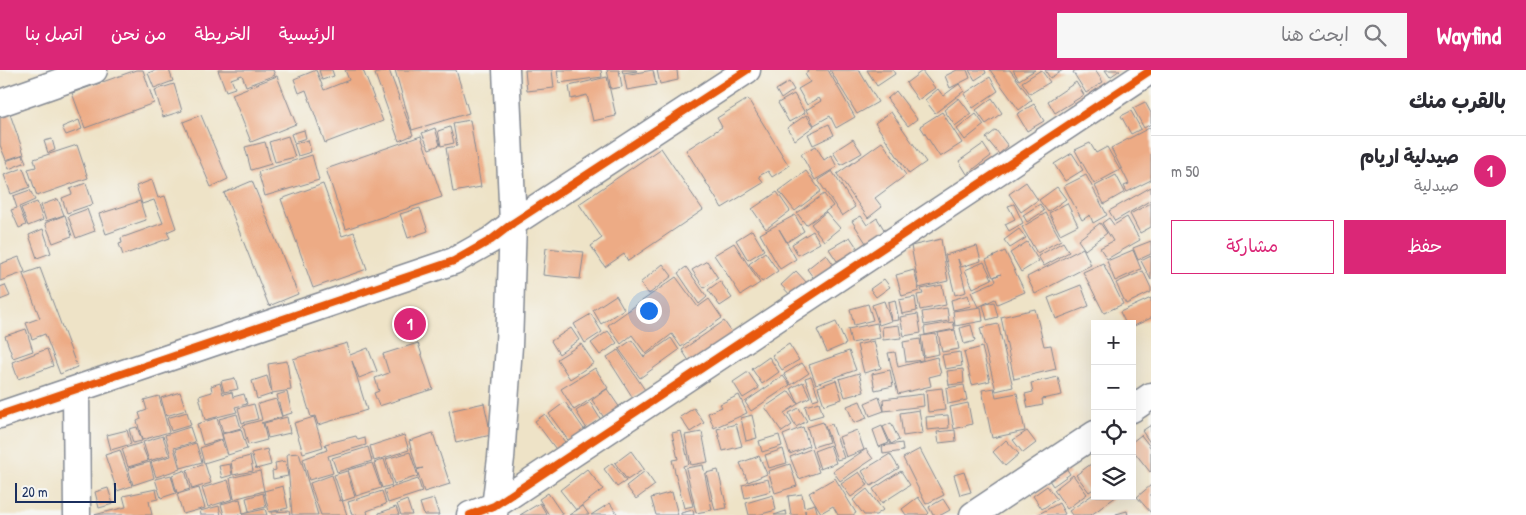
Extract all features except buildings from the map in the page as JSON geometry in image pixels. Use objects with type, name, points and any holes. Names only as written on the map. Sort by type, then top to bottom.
[{"type":"street","points":[[0,103],[94,70]]},
{"type":"street","points":[[494,510],[502,458],[509,346],[513,223],[506,70]]},
{"type":"street","points":[[0,415],[421,274],[454,261],[491,240],[513,223],[747,70]]},
{"type":"street","points":[[470,515],[494,510],[1151,70]]},
{"type":"street","points":[[76,390],[77,515]]},
{"type":"street","points":[[1136,406],[1151,396]]},
{"type":"street","points":[[973,515],[1091,437]]},
{"type":"cycle path","points":[[0,415],[454,261],[491,240],[513,223],[747,70]]},
{"type":"cycle path","points":[[470,515],[494,506],[1151,70]]},
{"type":"place","name":"صيدلية اريام","points":[[410,324]]}]
